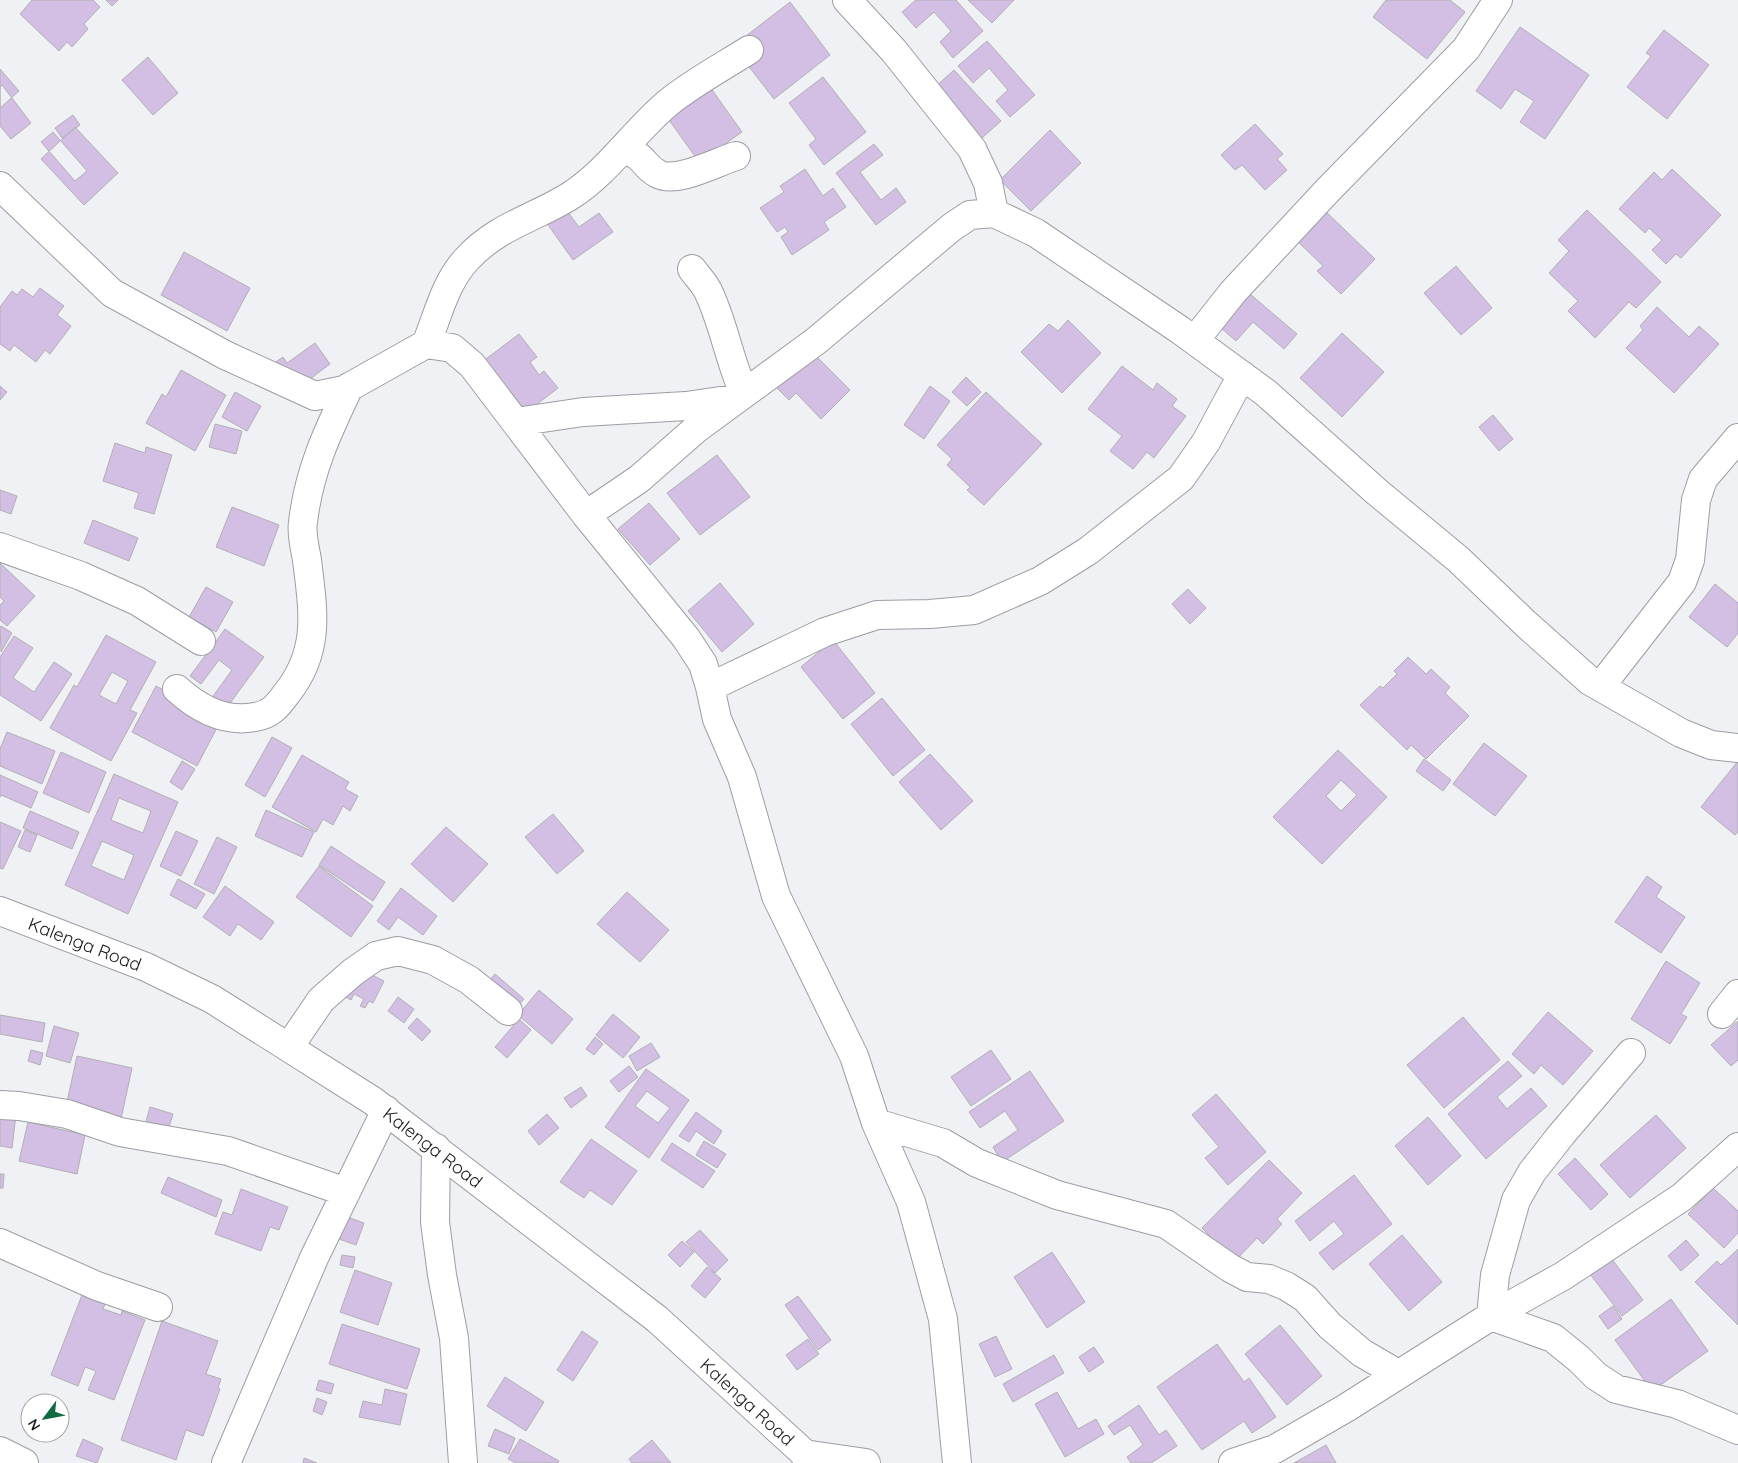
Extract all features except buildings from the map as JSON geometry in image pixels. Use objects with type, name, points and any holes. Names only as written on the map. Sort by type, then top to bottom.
[{"type":"street","points":[[847,0],[894,51],[972,149],[988,183],[994,213]]},
{"type":"street","points":[[1194,340],[1239,286],[1328,190],[1466,49],[1498,0]]},
{"type":"street","points":[[426,344],[451,283],[465,260],[480,246],[512,225],[569,197],[594,178],[669,102],[749,50]]},
{"type":"street","points":[[623,150],[642,157],[657,173],[671,177],[676,177],[736,156]]},
{"type":"street","points":[[0,186],[112,293],[183,334],[262,373],[315,396],[344,390],[426,344],[452,348],[472,365],[586,515],[686,638],[702,664],[710,687],[717,719],[742,776],[776,896],[854,1056],[876,1122],[911,1202],[943,1319],[957,1463]]},
{"type":"street","points":[[586,515],[638,479],[696,429],[816,341],[952,226],[970,215],[994,213],[1036,233],[1194,340],[1266,393],[1377,492],[1458,559],[1526,624],[1590,681],[1681,733],[1711,745],[1738,748]]},
{"type":"street","points":[[692,269],[708,289],[718,315],[740,396]]},
{"type":"street","points":[[710,687],[825,632],[877,615],[974,610],[1040,582],[1088,551],[1181,478],[1206,442],[1242,375]]},
{"type":"street","points":[[177,689],[192,702],[213,713],[241,720],[264,716],[275,709],[292,687],[304,665],[313,635],[313,604],[302,525],[309,480],[349,387]]},
{"type":"street","points":[[516,422],[583,412],[686,406],[740,396]]},
{"type":"street","points":[[1600,687],[1682,582],[1690,560],[1696,500],[1704,479],[1738,438]]},
{"type":"street","points":[[0,547],[81,576],[137,601],[201,641]]},
{"type":"street","name":"Kalenga Road","points":[[0,911],[146,967],[212,999],[386,1110],[657,1319],[810,1458]]},
{"type":"street","points":[[289,1047],[321,1000],[353,972],[376,956],[398,951],[433,960],[469,980],[508,1011]]},
{"type":"street","points":[[1491,1316],[1495,1275],[1516,1200],[1532,1172],[1555,1142],[1631,1053]]},
{"type":"street","points":[[0,1105],[19,1106],[67,1114],[120,1132],[228,1151],[346,1192]]},
{"type":"street","points":[[226,1463],[314,1258],[386,1110]]},
{"type":"street","points":[[876,1122],[943,1143],[977,1163],[1057,1195],[1166,1224],[1230,1268],[1248,1277],[1269,1279],[1286,1286],[1305,1298],[1330,1326],[1362,1353],[1398,1374]]},
{"type":"street","points":[[1233,1463],[1275,1449],[1491,1316],[1563,1276],[1682,1197],[1738,1147]]},
{"type":"street","points":[[436,1148],[435,1222],[442,1275],[454,1338],[463,1463]]},
{"type":"street","points":[[0,1242],[97,1286],[158,1307]]},
{"type":"street","points":[[1491,1316],[1553,1338],[1579,1358],[1596,1376],[1616,1389],[1677,1404],[1738,1430]]},
{"type":"street","points":[[0,1451],[24,1463]]},
{"type":"street","points":[[810,1458],[866,1463]]}]
